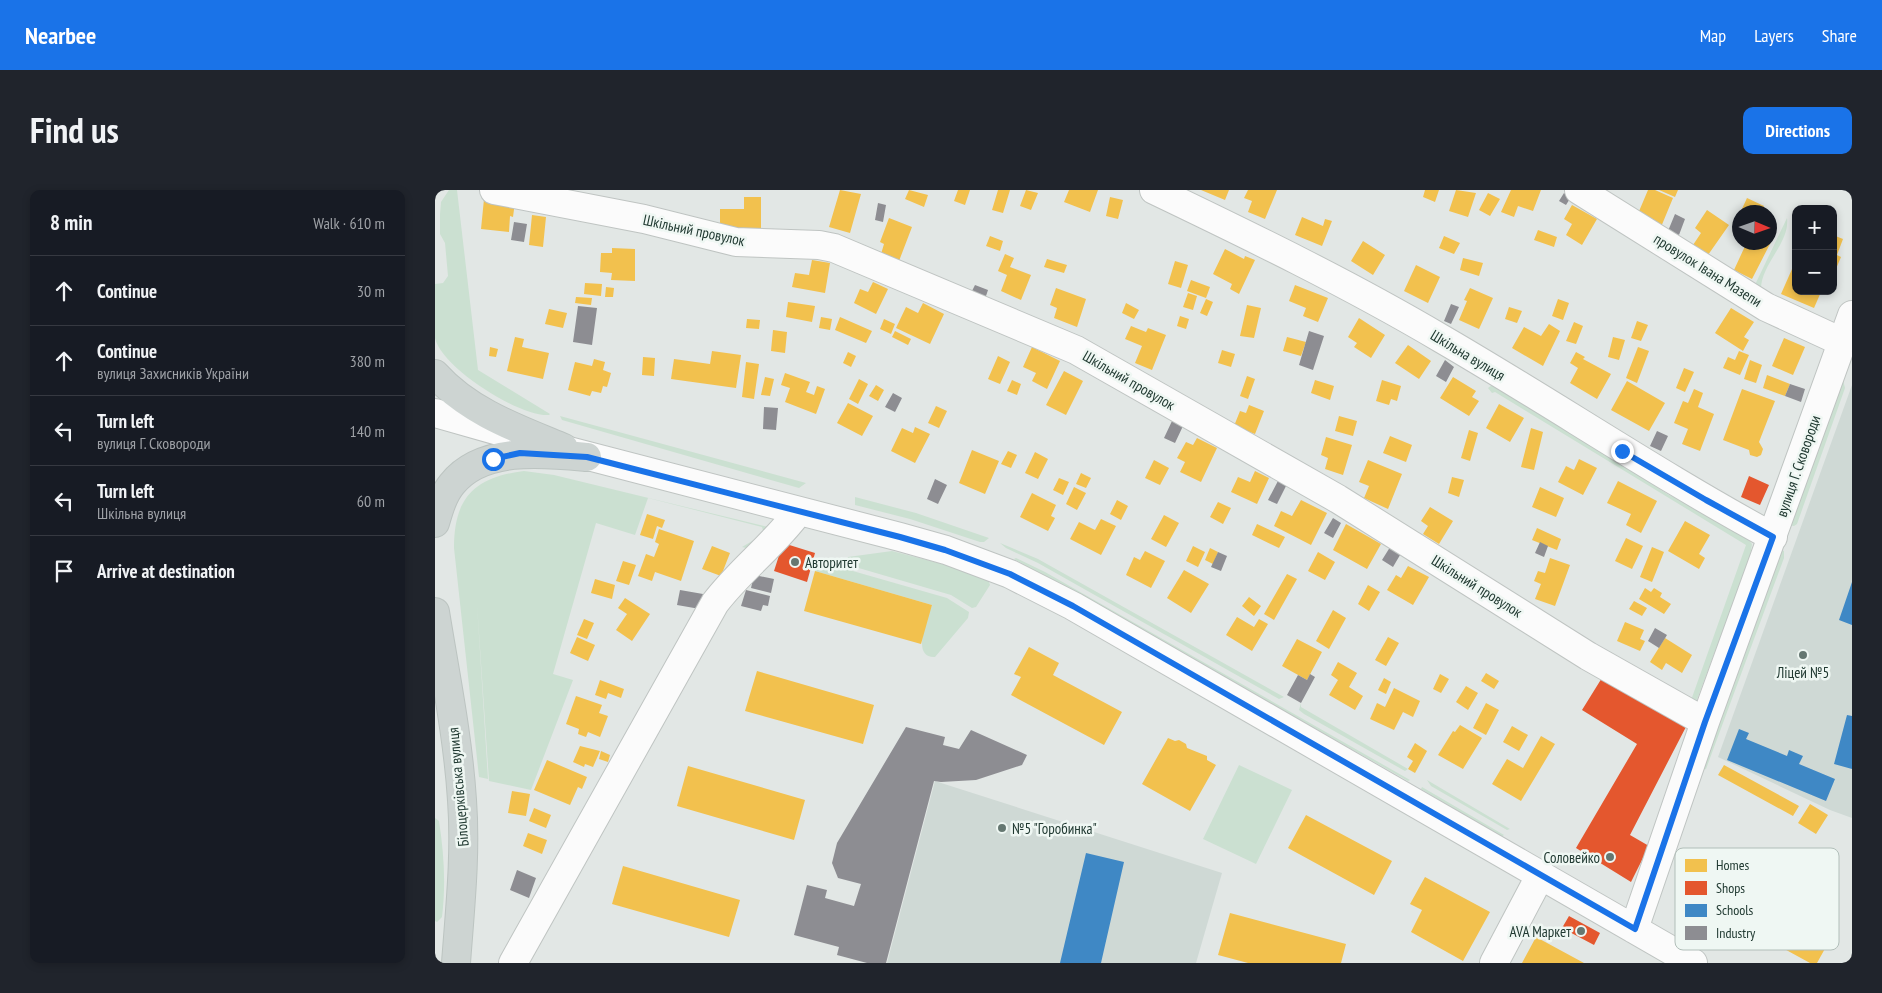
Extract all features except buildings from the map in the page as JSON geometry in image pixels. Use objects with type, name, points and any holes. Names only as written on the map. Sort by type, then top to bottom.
[{"type":"main road","points":[[435,374],[466,401],[503,423],[587,457]]},
{"type":"main road","points":[[435,523],[441,504],[452,483],[471,469],[493,459],[520,453],[587,457]]},
{"type":"main road","name":"Білоцерківська вулиця","points":[[435,612],[452,716],[462,799],[463,851],[456,963]]},
{"type":"street","name":"Шкільний провулок","points":[[494,190],[644,219],[737,242],[819,245],[834,248],[1076,350],[1338,499],[1588,656],[1705,722]]},
{"type":"street","name":"Шкільна вулиця","points":[[1154,190],[1362,294],[1451,344],[1697,496],[1773,537]]},
{"type":"street","name":"провулок Івана Мазепи","points":[[1579,190],[1766,307],[1842,342]]},
{"type":"street","name":"вулиця Г. Сковороди","points":[[1635,929],[1705,722],[1852,315]]},
{"type":"street","points":[[435,412],[587,457],[936,548],[1010,574],[1081,611],[1693,963]]},
{"type":"street","points":[[516,957],[715,603],[731,583],[787,528],[799,512]]},
{"type":"street","points":[[1494,963],[1541,874]]},
{"type":"shaded area","name":"Ліцей №5","points":[[1852,385],[1852,818],[1830,810],[1718,757]]},
{"type":"shaded area","name":"№5 \"Горобинка\"","points":[[935,781],[1222,873],[1196,963],[887,963]]},
{"type":"green space","points":[[449,190],[457,190],[478,370],[549,415],[519,408],[501,399],[466,376],[440,350],[435,338],[435,284],[443,283],[448,276],[445,243],[440,234],[440,214],[441,202]]},
{"type":"green space","points":[[1787,218],[1784,236],[1780,245],[1765,271],[1761,289],[1753,289],[1772,250],[1777,250],[1777,239]]},
{"type":"green space","points":[[1843,380],[1845,388],[1797,524],[1794,526],[1788,525]]},
{"type":"green space","points":[[1492,385],[1499,385],[1669,495],[1695,506],[1748,539],[1752,544],[1750,557],[1695,705],[1689,706],[1746,545],[1495,392],[1492,393],[1488,388]]},
{"type":"green space","points":[[560,416],[806,483],[799,488],[562,420]]},
{"type":"green space","points":[[524,471],[554,475],[772,528],[750,549],[742,547],[764,534],[762,527],[648,498],[635,535],[596,523],[553,674],[573,680],[531,790],[489,781],[477,604],[488,779],[479,777],[454,548],[458,516],[463,503],[470,493],[492,479]]},
{"type":"green space","points":[[855,497],[916,513],[989,538],[984,542],[980,542],[910,519],[855,505]]},
{"type":"green space","points":[[1000,543],[1038,559],[1284,697],[1279,699]]},
{"type":"green space","points":[[1779,549],[1784,551],[1784,558],[1706,769],[1702,770]]},
{"type":"green space","points":[[892,551],[950,566],[988,579],[990,585],[976,607],[972,608],[951,595],[845,564],[848,557]]},
{"type":"green space","points":[[1016,558],[1045,572],[1410,780],[1408,781],[1014,559]]},
{"type":"green space","points":[[818,561],[947,598],[969,612],[968,618],[935,657],[928,656],[923,651],[922,644],[932,605],[815,571]]},
{"type":"green space","points":[[1301,703],[1301,707],[1408,769],[1405,771],[1304,714],[1299,710]]},
{"type":"green space","points":[[1239,765],[1292,790],[1256,864],[1203,839]]},
{"type":"green space","points":[[1427,780],[1510,829],[1507,830],[1431,786]]},
{"type":"green space","points":[[1422,787],[1504,835],[1501,837],[1421,789]]},
{"type":"green space","points":[[435,818],[439,821],[444,881],[442,917],[437,922],[435,921]]},
{"type":"place","name":"Авторитет","points":[[795,562]]},
{"type":"place","name":"Ліцей №5","points":[[1803,655]]},
{"type":"place","name":"№5 \"Горобинка\"","points":[[1002,828]]},
{"type":"place","name":"Соловейко","points":[[1610,857]]},
{"type":"place","name":"AVA Маркет","points":[[1581,931]]},
{"type":"route","points":[[493,459],[520,453],[547,453],[587,457],[900,537],[945,550],[1010,574],[1073,606],[1635,929],[1705,722],[1773,537],[1622,451]]}]
